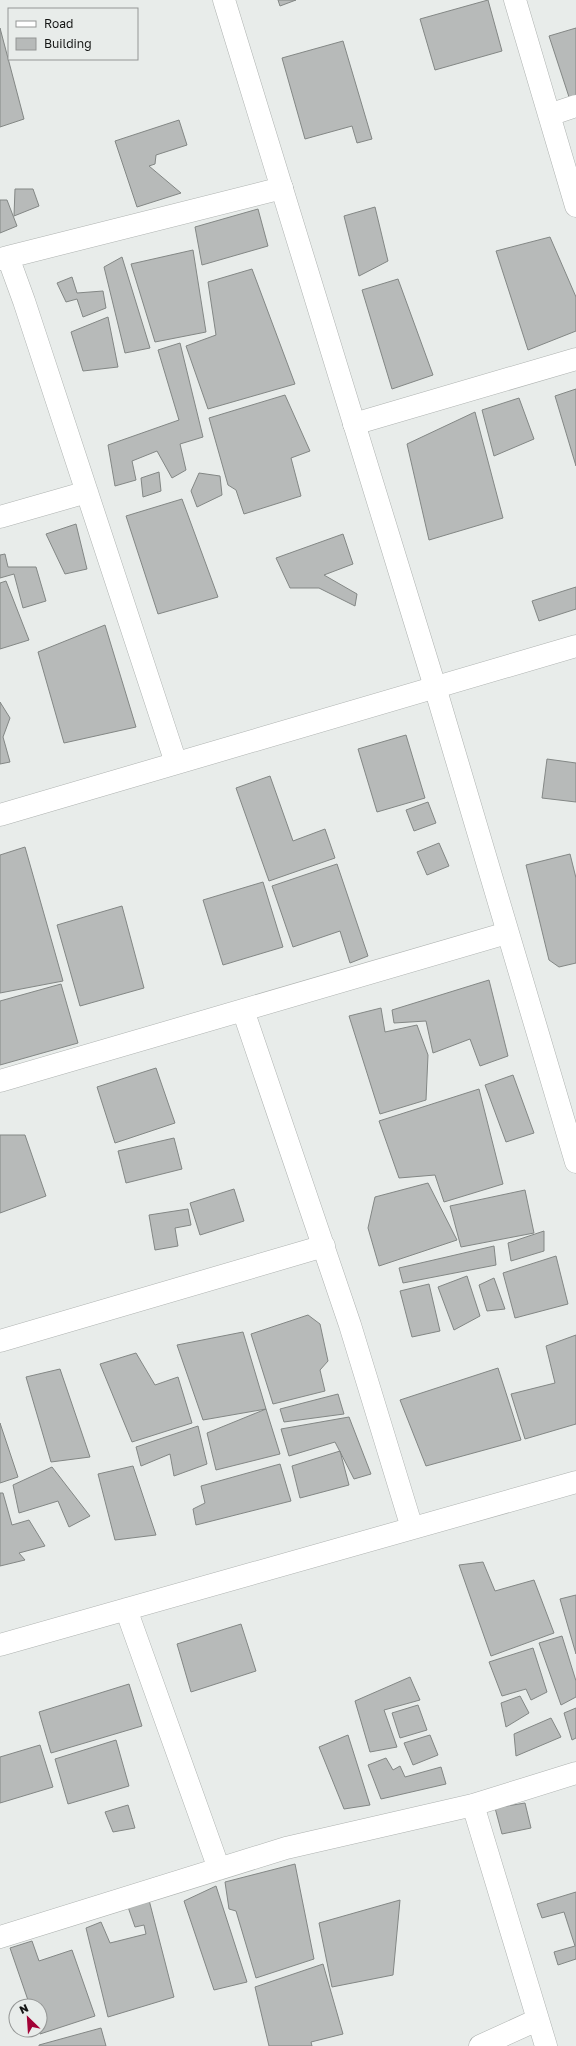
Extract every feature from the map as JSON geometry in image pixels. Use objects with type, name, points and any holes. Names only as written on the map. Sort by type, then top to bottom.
[{"type":"street","points":[[224,0],[434,687],[576,1162]]},
{"type":"street","points":[[515,0],[576,206]]},
{"type":"street","points":[[549,115],[576,106]]},
{"type":"street","points":[[176,763],[24,301],[4,258],[282,188]]},
{"type":"street","points":[[354,424],[576,359]]},
{"type":"street","points":[[0,517],[86,492]]},
{"type":"street","points":[[0,815],[576,646]]},
{"type":"street","points":[[0,1081],[507,933]]},
{"type":"street","points":[[243,1010],[350,1325],[412,1528]]},
{"type":"street","points":[[0,1341],[324,1246]]},
{"type":"street","points":[[0,1645],[576,1482]]},
{"type":"street","points":[[126,1609],[219,1869]]},
{"type":"street","points":[[0,1937],[286,1848],[473,1805],[576,1773]]},
{"type":"street","points":[[473,1805],[546,2046]]},
{"type":"street","points":[[480,2046],[537,2020]]},
{"type":"building","points":[[278,0],[296,0],[280,6]]},
{"type":"building","points":[[488,0],[502,51],[435,70],[420,19]]},
{"type":"building","points":[[0,28],[24,119],[0,127]]},
{"type":"building","points":[[576,28],[576,98],[570,100],[549,36]]},
{"type":"building","points":[[343,41],[372,139],[357,143],[352,126],[305,139],[282,58]]},
{"type":"building","points":[[179,120],[187,145],[156,155],[155,164],[149,166],[181,193],[137,207],[115,141]]},
{"type":"building","points":[[15,189],[33,189],[39,206],[14,216]]},
{"type":"building","points":[[0,200],[7,200],[17,226],[0,233]]},
{"type":"building","points":[[375,207],[388,261],[359,276],[344,216]]},
{"type":"building","points":[[258,209],[268,246],[202,265],[195,227]]},
{"type":"building","points":[[550,237],[576,297],[576,331],[528,350],[496,251]]},
{"type":"building","points":[[193,250],[206,332],[155,342],[131,264]]},
{"type":"building","points":[[122,257],[150,348],[125,353],[104,267]]},
{"type":"building","points":[[252,269],[295,384],[208,409],[186,346],[216,335],[208,282]]},
{"type":"building","points":[[72,277],[77,293],[103,291],[106,308],[83,317],[77,299],[66,302],[57,283]]},
{"type":"building","points":[[398,279],[433,375],[392,389],[362,290]]},
{"type":"building","points":[[108,317],[118,367],[83,371],[71,332]]},
{"type":"building","points":[[180,343],[203,437],[180,444],[186,470],[172,478],[157,451],[132,461],[136,480],[115,486],[108,445],[179,420],[158,350]]},
{"type":"building","points":[[576,389],[576,466],[555,396]]},
{"type":"building","points":[[285,395],[310,451],[291,458],[301,496],[244,514],[236,490],[228,485],[209,418]]},
{"type":"building","points":[[519,398],[534,439],[494,456],[482,410]]},
{"type":"building","points":[[475,412],[503,518],[429,540],[407,444]]},
{"type":"building","points":[[159,472],[161,491],[143,497],[141,478]]},
{"type":"building","points":[[199,473],[220,476],[222,495],[197,507],[191,491]]},
{"type":"building","points":[[182,499],[218,597],[158,614],[126,516]]},
{"type":"building","points":[[76,524],[87,569],[65,574],[46,534]]},
{"type":"building","points":[[343,534],[353,564],[324,575],[357,594],[355,606],[319,588],[290,588],[276,558]]},
{"type":"building","points":[[5,554],[8,567],[36,567],[46,601],[23,608],[14,574],[0,578],[0,555]]},
{"type":"building","points":[[6,581],[29,640],[0,649],[0,583]]},
{"type":"building","points":[[576,587],[576,609],[539,621],[532,601]]},
{"type":"building","points":[[105,625],[136,727],[64,743],[38,652]]},
{"type":"building","points":[[0,702],[10,718],[3,737],[10,762],[0,764]]},
{"type":"building","points":[[406,735],[425,798],[377,812],[358,749]]},
{"type":"building","points":[[547,759],[576,763],[576,802],[542,798]]},
{"type":"building","points":[[270,776],[293,841],[325,829],[335,858],[269,881],[236,788]]},
{"type":"building","points":[[428,802],[436,823],[414,831],[406,810]]},
{"type":"building","points":[[439,843],[449,866],[427,875],[417,852]]},
{"type":"building","points":[[25,847],[63,981],[0,993],[0,855]]},
{"type":"building","points":[[570,854],[576,878],[576,963],[559,967],[549,960],[526,865]]},
{"type":"building","points":[[337,864],[368,956],[350,963],[340,931],[293,947],[272,886]]},
{"type":"building","points":[[263,882],[283,947],[223,965],[203,900]]},
{"type":"building","points":[[122,906],[144,988],[80,1006],[57,925]]},
{"type":"building","points":[[489,980],[508,1056],[480,1066],[470,1039],[433,1053],[426,1021],[394,1023],[392,1010]]},
{"type":"building","points":[[61,984],[78,1043],[0,1065],[0,1001]]},
{"type":"building","points":[[381,1008],[385,1032],[417,1025],[428,1055],[426,1100],[380,1114],[349,1016]]},
{"type":"building","points":[[156,1068],[175,1123],[115,1143],[97,1087]]},
{"type":"building","points":[[513,1075],[534,1133],[506,1142],[485,1085]]},
{"type":"building","points":[[479,1089],[503,1184],[444,1202],[435,1175],[399,1178],[379,1121]]},
{"type":"building","points":[[0,1135],[25,1135],[46,1196],[0,1213]]},
{"type":"building","points":[[174,1138],[182,1169],[126,1183],[118,1151]]},
{"type":"building","points":[[428,1183],[457,1240],[379,1266],[368,1228],[375,1197]]},
{"type":"building","points":[[234,1189],[244,1221],[200,1235],[190,1203]]},
{"type":"building","points":[[525,1190],[534,1233],[461,1247],[450,1206]]},
{"type":"building","points":[[188,1209],[191,1225],[175,1228],[178,1246],[155,1250],[149,1215]]},
{"type":"building","points":[[544,1231],[544,1251],[511,1261],[508,1243]]},
{"type":"building","points":[[494,1246],[496,1265],[403,1283],[399,1268]]},
{"type":"building","points":[[556,1256],[568,1304],[515,1318],[503,1273]]},
{"type":"building","points":[[467,1276],[480,1316],[454,1330],[438,1287]]},
{"type":"building","points":[[494,1278],[505,1309],[487,1311],[479,1285]]},
{"type":"building","points":[[429,1284],[440,1331],[412,1337],[400,1291]]},
{"type":"building","points":[[308,1315],[320,1324],[328,1361],[320,1370],[325,1391],[273,1404],[251,1334]]},
{"type":"building","points":[[243,1332],[266,1409],[203,1420],[177,1345]]},
{"type":"building","points":[[576,1335],[576,1424],[525,1439],[511,1394],[555,1383],[546,1346]]},
{"type":"building","points":[[136,1353],[155,1385],[178,1377],[192,1423],[132,1442],[100,1364]]},
{"type":"building","points":[[498,1368],[521,1440],[426,1466],[400,1400]]},
{"type":"building","points":[[60,1369],[90,1457],[51,1462],[26,1377]]},
{"type":"building","points":[[338,1394],[344,1414],[284,1422],[280,1409]]},
{"type":"building","points":[[266,1409],[280,1454],[216,1470],[207,1433]]},
{"type":"building","points":[[349,1417],[371,1474],[354,1479],[335,1442],[289,1456],[281,1429]]},
{"type":"building","points":[[0,1423],[18,1477],[0,1483]]},
{"type":"building","points":[[198,1426],[207,1464],[174,1476],[170,1454],[141,1466],[136,1447]]},
{"type":"building","points":[[340,1451],[349,1485],[300,1498],[292,1466]]},
{"type":"building","points":[[280,1464],[291,1501],[196,1525],[193,1509],[205,1503],[201,1486]]},
{"type":"building","points":[[133,1466],[156,1535],[115,1540],[98,1474]]},
{"type":"building","points":[[52,1467],[90,1516],[69,1527],[58,1501],[19,1513],[13,1485]]},
{"type":"building","points":[[0,1493],[3,1493],[12,1525],[29,1520],[45,1546],[19,1553],[25,1560],[0,1566]]},
{"type":"building","points":[[483,1562],[495,1591],[534,1580],[554,1633],[491,1656],[459,1565]]},
{"type":"building","points":[[576,1595],[576,1654],[560,1599]]},
{"type":"building","points":[[241,1624],[256,1671],[191,1692],[177,1644]]},
{"type":"building","points":[[562,1636],[576,1681],[576,1697],[561,1705],[539,1643]]},
{"type":"building","points":[[533,1648],[547,1692],[531,1700],[526,1689],[502,1696],[489,1662]]},
{"type":"building","points":[[410,1677],[420,1700],[384,1710],[397,1747],[370,1752],[355,1701]]},
{"type":"building","points":[[129,1684],[142,1726],[51,1753],[39,1712]]},
{"type":"building","points":[[520,1696],[529,1713],[506,1727],[501,1703]]},
{"type":"building","points":[[418,1705],[427,1730],[400,1738],[392,1713]]},
{"type":"building","points":[[576,1708],[576,1738],[572,1740],[564,1713]]},
{"type":"building","points":[[551,1718],[561,1737],[516,1756],[514,1734]]},
{"type":"building","points":[[348,1735],[370,1805],[344,1809],[319,1747]]},
{"type":"building","points":[[430,1735],[438,1755],[413,1765],[404,1743]]},
{"type":"building","points":[[116,1740],[129,1786],[68,1804],[55,1759]]},
{"type":"building","points":[[40,1745],[53,1787],[0,1803],[0,1757]]},
{"type":"building","points":[[386,1758],[393,1770],[400,1766],[405,1777],[441,1767],[446,1784],[381,1799],[368,1765]]},
{"type":"building","points":[[525,1803],[531,1828],[502,1834],[495,1808]]},
{"type":"building","points":[[128,1805],[135,1828],[113,1832],[105,1812]]},
{"type":"building","points":[[295,1864],[314,1959],[256,1978],[236,1911],[229,1909],[225,1882]]},
{"type":"building","points":[[216,1886],[247,1982],[214,1990],[184,1901]]},
{"type":"building","points":[[576,1892],[576,1959],[558,1965],[554,1952],[575,1946],[564,1912],[542,1918],[537,1904]]},
{"type":"building","points":[[149,1900],[174,1997],[108,2017],[86,1928],[101,1922],[110,1943],[146,1934],[144,1925],[135,1927],[128,1907]]},
{"type":"building","points":[[400,1900],[393,1975],[332,1987],[319,1923]]},
{"type":"building","points":[[32,1941],[39,1961],[72,1950],[95,2016],[48,2031],[48,1998],[27,1998],[10,1948]]},
{"type":"building","points":[[323,1964],[343,2034],[311,2042],[312,2046],[269,2046],[255,1987]]},
{"type":"building","points":[[101,2028],[106,2046],[39,2046],[39,2045]]}]
